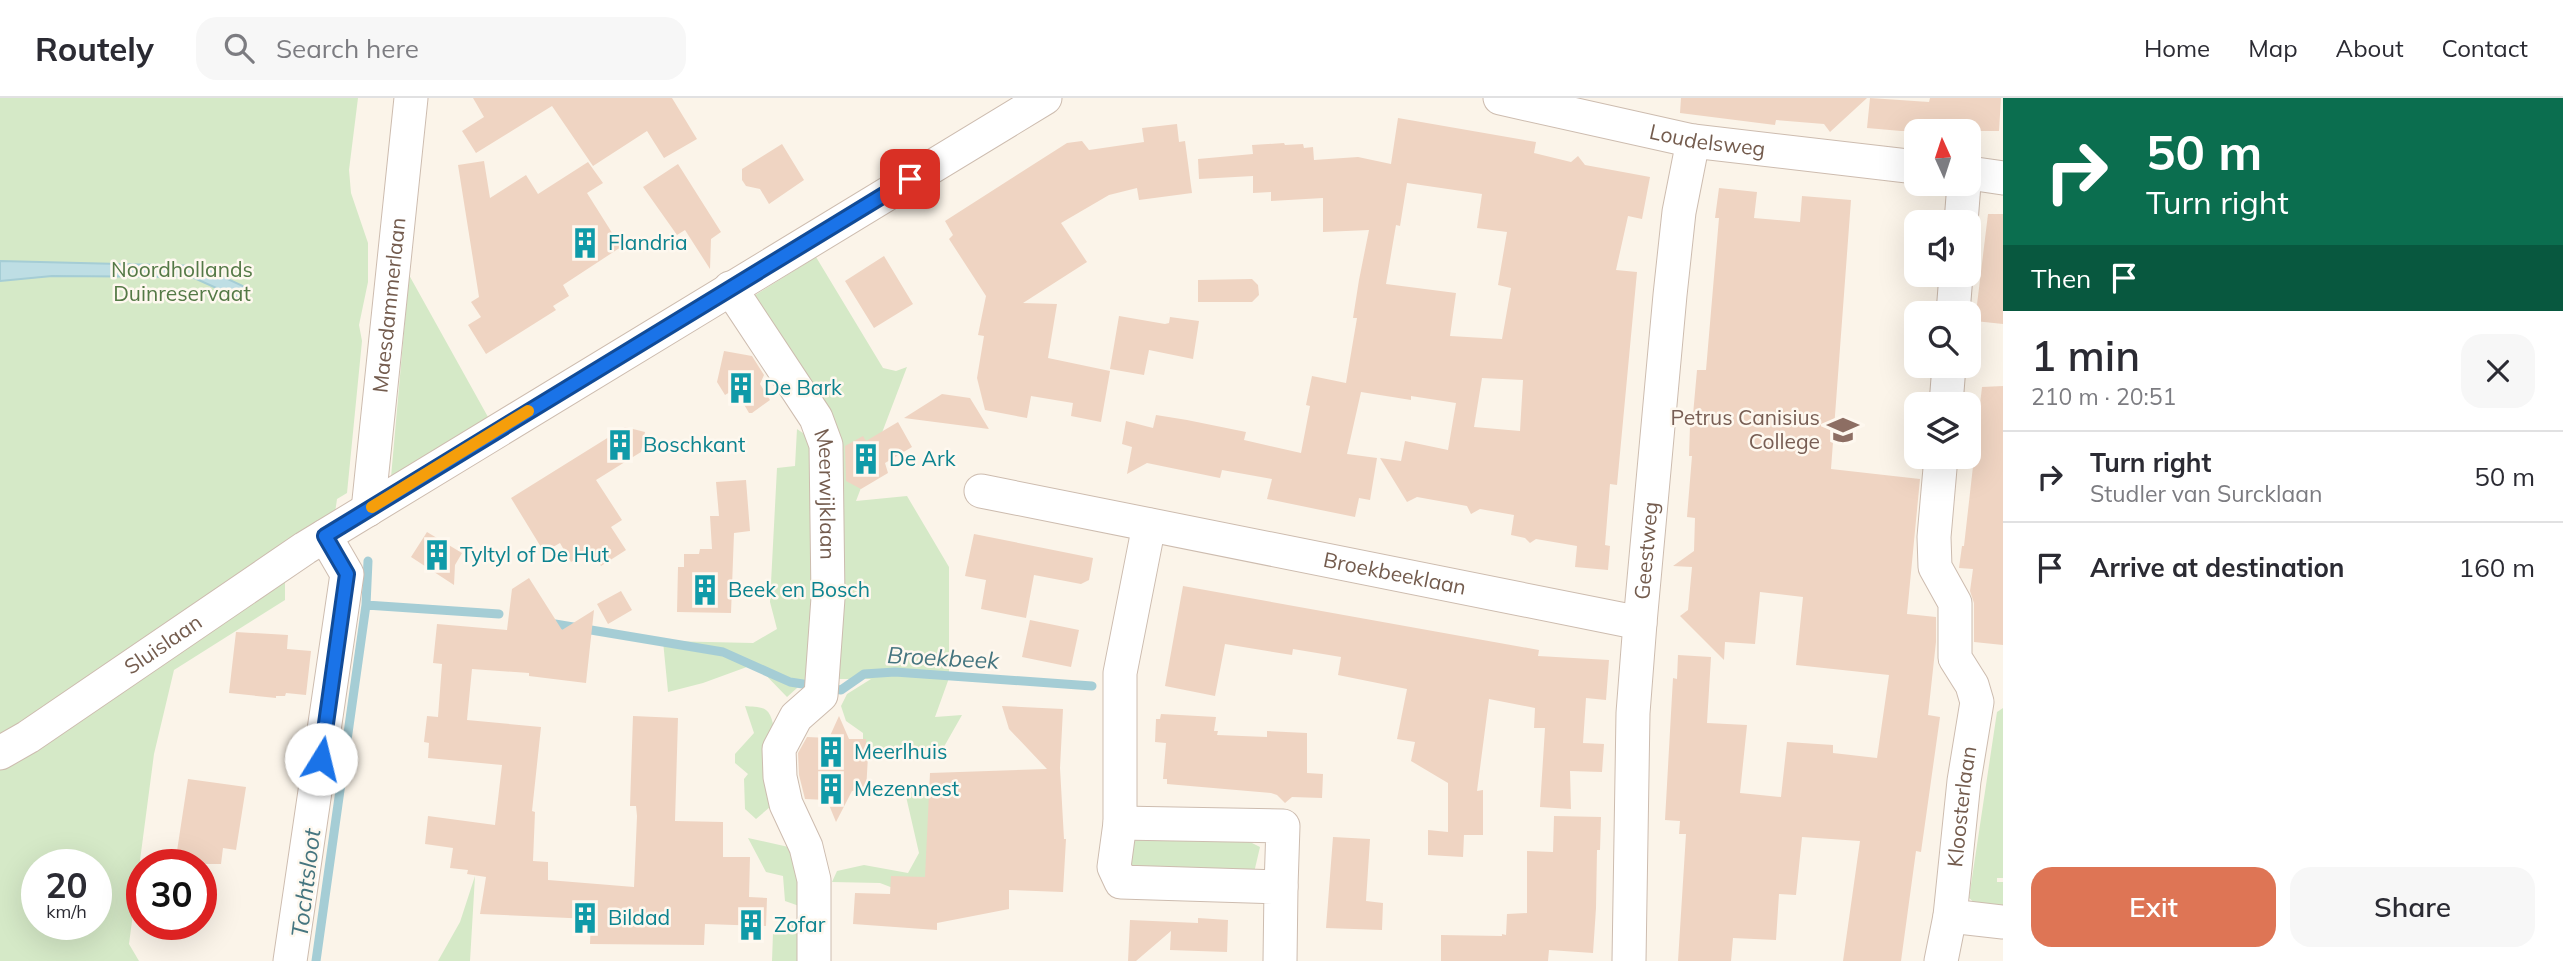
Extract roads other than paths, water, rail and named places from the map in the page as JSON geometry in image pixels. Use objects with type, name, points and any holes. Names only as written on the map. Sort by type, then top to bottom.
[{"type":"street","name":"Maesdammerlaan","points":[[368,510],[411,98]]},
{"type":"street","name":"Sluislaan","points":[[0,753],[325,536],[1045,98]]},
{"type":"street","name":"Loudelsweg","points":[[1500,98],[1693,141],[1904,166]]},
{"type":"street","name":"Geestweg","points":[[1629,961],[1633,713],[1640,623],[1679,212],[1693,141]]},
{"type":"street","points":[[1981,175],[2003,178]]},
{"type":"street","name":"Meerwijklaan","points":[[730,288],[816,418],[826,445],[828,598],[823,686],[796,717],[779,749],[780,777],[786,804],[806,847],[814,880],[814,961]]},
{"type":"street","points":[[1940,469],[1934,537],[1935,567],[1955,603],[1955,658],[1988,686]]},
{"type":"street","name":"Broekbeeklaan","points":[[981,491],[1640,623]]},
{"type":"street","points":[[1149,524],[1120,673],[1120,823],[1114,867],[1121,882],[1281,887]]},
{"type":"street","points":[[290,961],[347,574],[325,536]]},
{"type":"street","name":"Kloosterlaan","points":[[1941,961],[1950,916],[1977,702],[1988,686]]},
{"type":"street","points":[[1120,823],[1283,826],[1280,961]]},
{"type":"street","points":[[1950,916],[2003,922]]},
{"type":"water","points":[[0,261],[200,266],[245,287],[243,300],[192,277],[52,276],[0,281]]},
{"type":"waterway","name":"Tochtsloot","points":[[316,961],[366,605],[368,561]]},
{"type":"waterway","name":"Broekbeek","points":[[366,605],[499,614]]},
{"type":"waterway","name":"Broekbeek","points":[[555,624],[723,652],[790,682],[841,690],[864,674],[895,672],[1092,686]]},
{"type":"place","name":"Flandria","points":[[585,243]]},
{"type":"place","name":"De Bark","points":[[741,388]]},
{"type":"place","name":"Petrus Canisius College","points":[[1843,430]]},
{"type":"place","name":"Boschkant","points":[[620,445]]},
{"type":"place","name":"De Ark","points":[[866,459]]},
{"type":"place","name":"Tyltyl of De Hut","points":[[437,555]]},
{"type":"place","name":"Beek en Bosch","points":[[705,590]]},
{"type":"place","name":"Meerlhuis","points":[[831,752]]},
{"type":"place","name":"Mezennest","points":[[831,789]]},
{"type":"place","name":"Bildad","points":[[585,918]]},
{"type":"place","name":"Zofar","points":[[751,925]]},
{"type":"park label","name":"Noordhollands Duinreservaat","points":[[182,282]]}]
